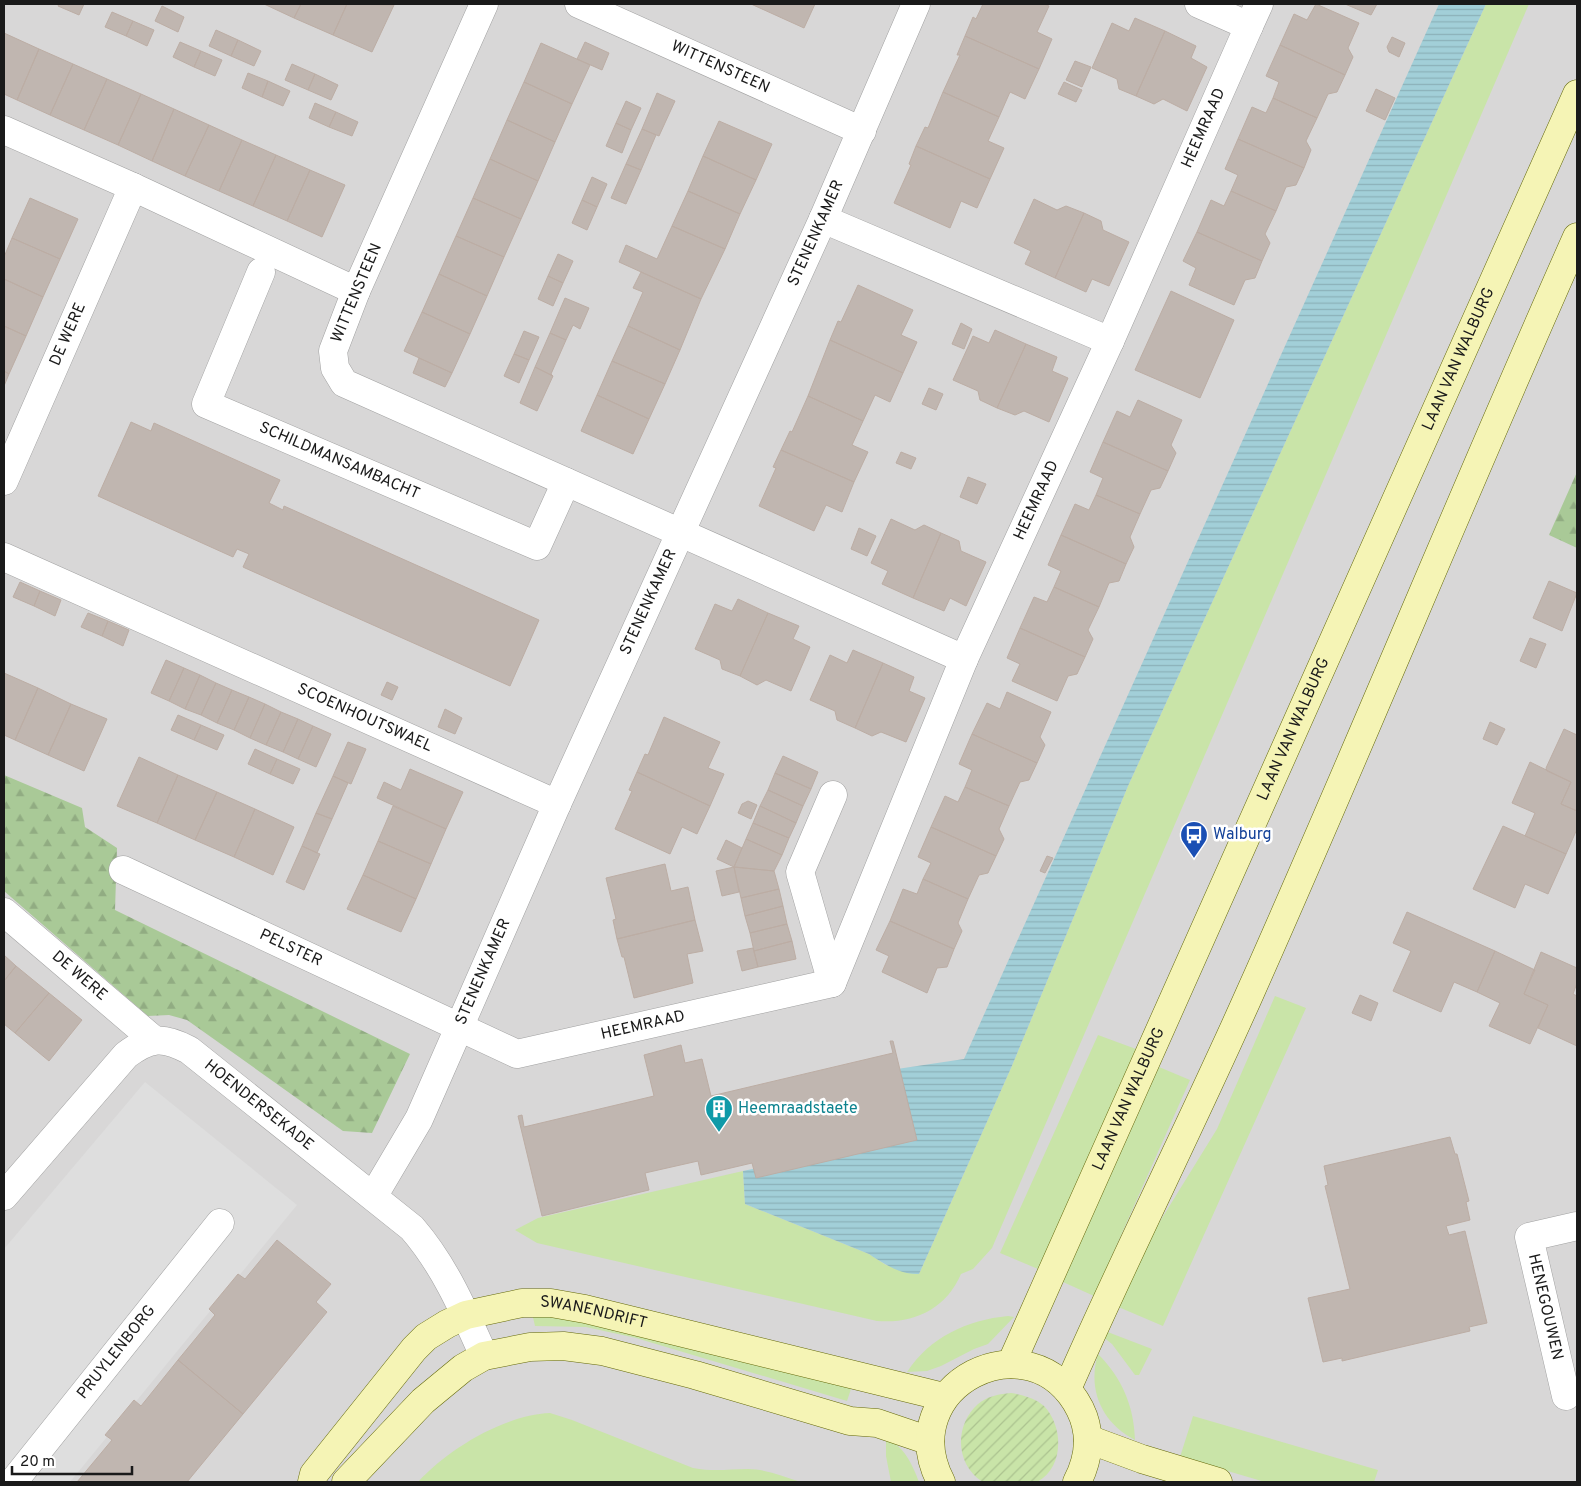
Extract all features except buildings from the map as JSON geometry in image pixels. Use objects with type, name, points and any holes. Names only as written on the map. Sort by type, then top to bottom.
[{"type":"main road","name":"LAAN VAN WALBURG","points":[[1011,1364],[1577,94]]},
{"type":"main road","points":[[1067,1389],[1101,1311],[1250,994],[1515,375],[1577,238]]},
{"type":"main road","name":"SWANENDRIFT","points":[[312,1482],[314,1474],[414,1349],[426,1337],[466,1315],[522,1303],[551,1303],[706,1338],[944,1397]]},
{"type":"main road","points":[[346,1482],[422,1401],[463,1368],[484,1356],[530,1347],[563,1346],[602,1351],[695,1375],[850,1421],[878,1423],[930,1441]]},
{"type":"main road","points":[[941,1482],[931,1457],[930,1441],[934,1418],[944,1397],[958,1383],[973,1373],[991,1366],[1011,1364],[1043,1372],[1067,1389],[1083,1414],[1088,1439],[1086,1461],[1077,1482]]},
{"type":"main road","points":[[1088,1439],[1142,1459],[1218,1482]]},
{"type":"street","name":"WITTENSTEEN","points":[[484,4],[356,291],[333,350],[335,368],[344,383],[681,534]]},
{"type":"street","name":"WITTENSTEEN","points":[[579,4],[862,131]]},
{"type":"street","name":"STENENKAMER","points":[[374,1196],[419,1119],[557,804],[823,219],[916,4]]},
{"type":"street","name":"HEEMRAAD","points":[[458,1028],[517,1054],[832,983],[964,659],[1110,341],[1254,15],[1199,4]]},
{"type":"street","points":[[4,130],[356,291]]},
{"type":"street","name":"DE WERE","points":[[4,481],[132,187]]},
{"type":"street","points":[[823,219],[1110,341]]},
{"type":"street","name":"SCHILDMANSAMBACHT","points":[[261,272],[206,404],[537,546],[566,482]]},
{"type":"street","points":[[681,534],[964,659]]},
{"type":"street","name":"SCOENHOUTSWAEL","points":[[4,557],[557,804]]},
{"type":"street","points":[[832,983],[800,872],[833,795]]},
{"type":"street","name":"PELSTER","points":[[122,870],[458,1028]]},
{"type":"street","name":"DE WERE","points":[[4,912],[154,1040]]},
{"type":"street","points":[[4,1196],[126,1055],[138,1046],[154,1040]]},
{"type":"street","name":"HOENDERSEKADE","points":[[154,1040],[172,1041],[189,1050],[412,1228],[431,1250],[445,1273],[484,1356]]},
{"type":"street","name":"PRUYLENBORG","points":[[13,1482],[220,1223]]},
{"type":"street","name":"HENEGOUWEN","points":[[1566,1396],[1529,1237],[1577,1226]]},
{"type":"shaded area","points":[[4,4],[1577,4],[1577,1482],[4,1482]]},
{"type":"shaded area","points":[[145,1082],[297,1205],[70,1482],[4,1482],[4,1249]]},
{"type":"green space","points":[[1486,4],[1529,4],[992,1248],[973,1269],[961,1274],[947,1297],[927,1312],[904,1320],[877,1321],[537,1243],[515,1230],[538,1218],[743,1171],[745,1204],[869,1254],[886,1265],[919,1274],[1011,1068],[1128,786]]},
{"type":"green space","points":[[1577,472],[1577,548],[1549,535]]},
{"type":"green space","points":[[4,775],[82,808],[85,827],[117,848],[115,910],[410,1054],[372,1133],[343,1131],[187,1020],[169,1015],[148,1016],[4,891]]},
{"type":"green space","points":[[1275,996],[1306,1008],[1163,1326],[1116,1306],[1138,1257],[1217,1129]]},
{"type":"green space","points":[[1098,1035],[1136,1049],[1038,1269],[1000,1253]]},
{"type":"green space","points":[[1159,1067],[1190,1080],[1094,1296],[1063,1282]]},
{"type":"green space","points":[[561,1312],[852,1386],[847,1401],[636,1338],[586,1327],[535,1326],[532,1313]]},
{"type":"green space","points":[[1008,1316],[1014,1317],[988,1344],[927,1371],[907,1372],[927,1349],[951,1332],[978,1322]]},
{"type":"green space","points":[[1105,1331],[1152,1349],[1139,1375],[1135,1375],[1112,1344],[1103,1337]]},
{"type":"green space","points":[[1098,1354],[1114,1373],[1125,1393],[1132,1416],[1135,1440],[1123,1433],[1114,1424],[1100,1404],[1094,1380]]},
{"type":"green space","points":[[1011,1393],[1037,1401],[1051,1415],[1058,1436],[1056,1457],[1046,1476],[1037,1482],[983,1482],[967,1466],[963,1455],[961,1445],[965,1423],[970,1413],[982,1401],[994,1396]]},
{"type":"green space","points":[[550,1413],[693,1468],[715,1470],[755,1469],[801,1482],[418,1482],[445,1458],[478,1436],[514,1420]]},
{"type":"green space","points":[[1193,1416],[1378,1470],[1374,1482],[1265,1482],[1180,1457]]},
{"type":"green space","points":[[886,1439],[903,1451],[911,1463],[919,1482],[891,1482],[886,1456]]},
{"type":"water","points":[[1439,4],[1486,4],[1128,786],[1011,1068],[919,1274],[899,1271],[869,1254],[745,1204],[743,1171],[911,1135],[897,1069],[964,1059]]},
{"type":"place","name":"Walburg","points":[[1194,859]]},
{"type":"place","name":"Heemraadstaete","points":[[719,1133]]}]
